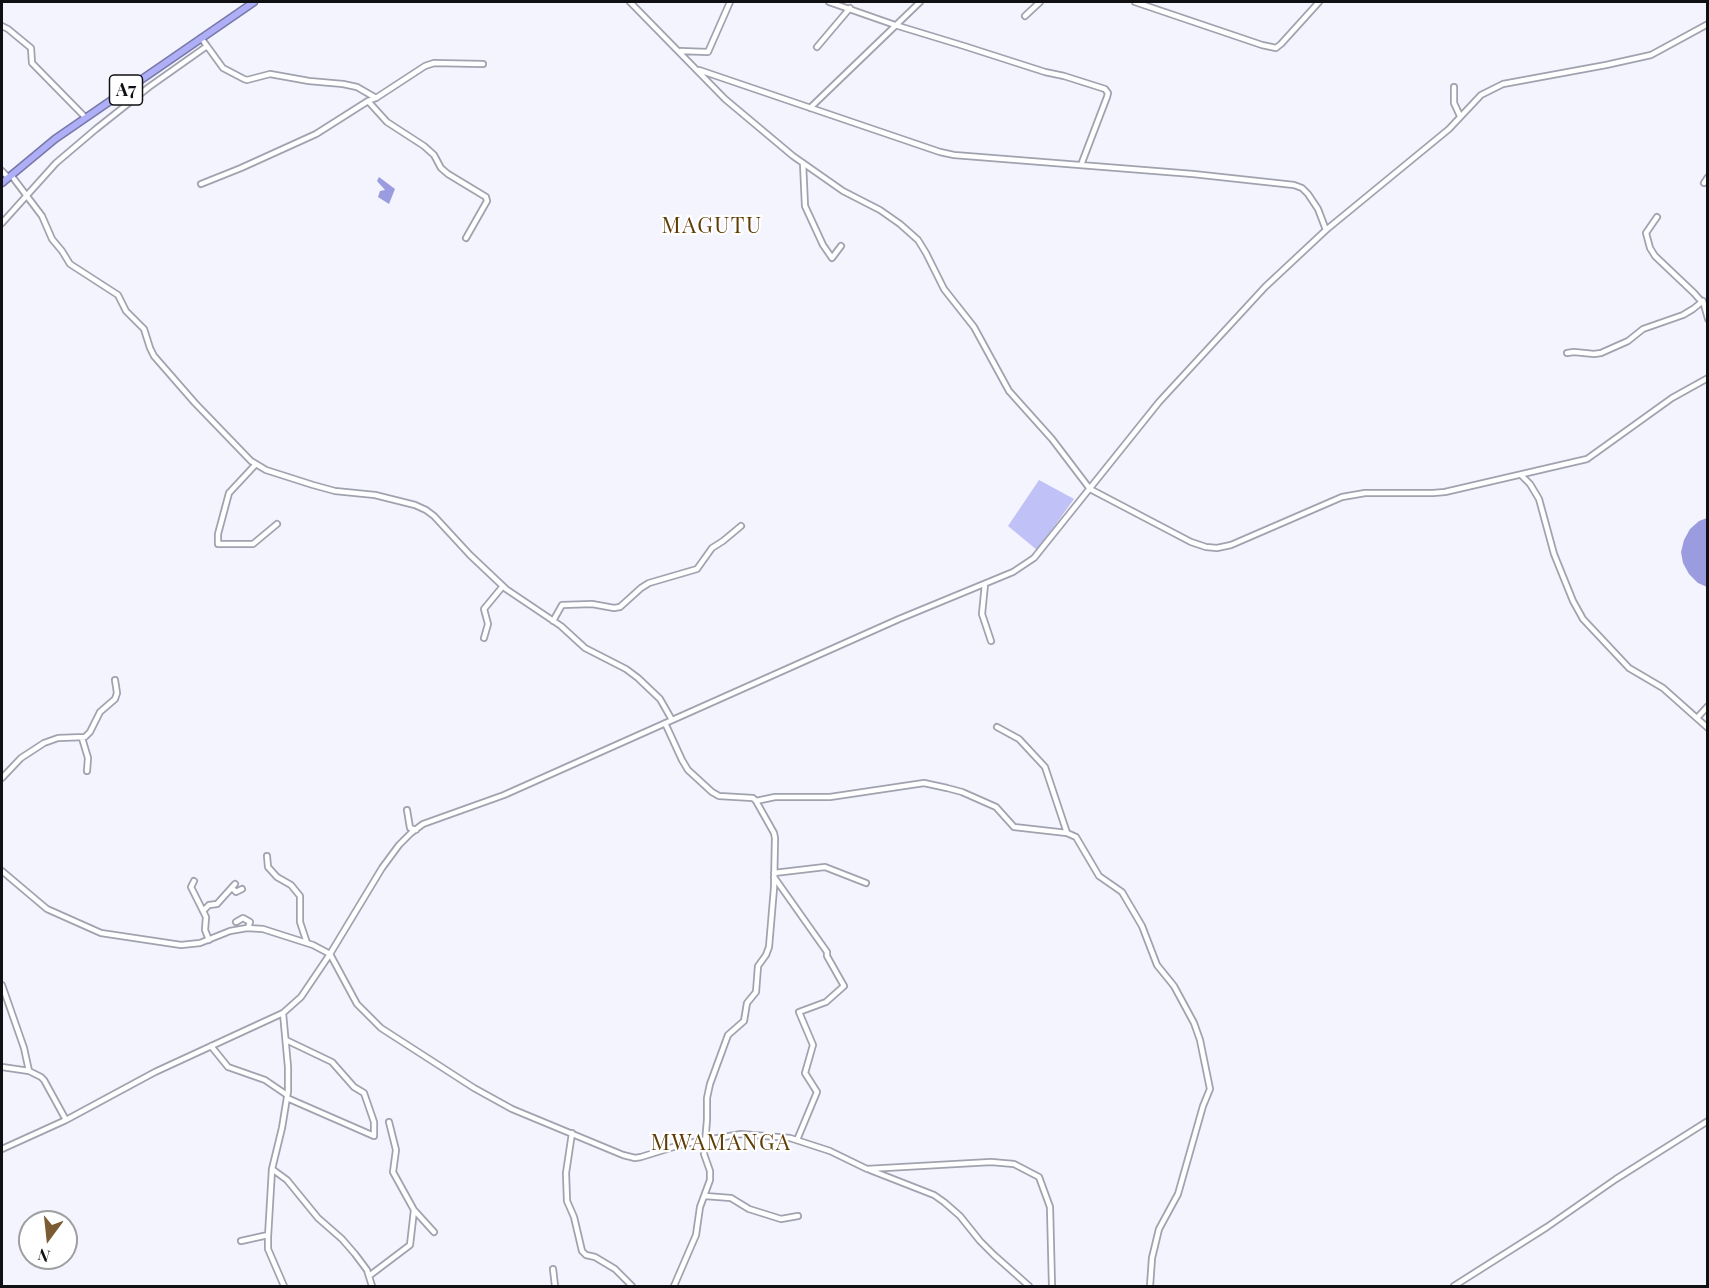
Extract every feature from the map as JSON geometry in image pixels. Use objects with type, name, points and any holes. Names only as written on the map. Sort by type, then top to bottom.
[{"type":"highway","name":"A7","points":[[2,183],[85,117],[254,2]]},
{"type":"street","points":[[630,2],[725,99],[803,163],[843,191],[880,210],[918,240],[927,253],[944,289],[974,327],[1009,391],[1052,439],[1090,489],[1191,542],[1217,548],[1231,544],[1342,497],[1365,493],[1445,492],[1587,459],[1672,398],[1707,378]]},
{"type":"street","points":[[680,51],[708,52],[730,2]]},
{"type":"street","points":[[829,2],[1045,72],[1105,89],[1108,93],[1107,97],[1081,165]]},
{"type":"street","points":[[810,108],[920,2]]},
{"type":"street","points":[[1025,16],[1040,2]]},
{"type":"street","points":[[1135,2],[1276,48],[1319,2]]},
{"type":"street","points":[[817,47],[850,8]]},
{"type":"street","points":[[2,1149],[66,1119],[155,1072],[283,1013],[301,996],[330,954],[382,868],[399,845],[423,824],[504,795],[899,619],[1013,572],[1034,558],[1159,402],[1265,287],[1326,230],[1449,129],[1480,95],[1503,84],[1651,55],[1707,24]]},
{"type":"street","points":[[2,26],[31,48],[32,63],[85,117]]},
{"type":"street","points":[[201,38],[223,68],[244,79],[270,74],[343,84],[357,87],[376,98]]},
{"type":"street","points":[[2,223],[56,164],[96,129],[149,87],[207,46]]},
{"type":"street","points":[[201,184],[316,134],[425,66],[434,63],[483,64]]},
{"type":"street","points":[[697,69],[954,155],[1192,174],[1294,185],[1302,188],[1308,194],[1318,209],[1326,230]]},
{"type":"street","points":[[1455,87],[1454,103],[1460,116]]},
{"type":"street","points":[[369,101],[387,122],[434,155],[441,168],[448,174],[486,198],[487,201],[466,238]]},
{"type":"street","points":[[803,163],[805,206],[823,245],[832,258],[841,246]]},
{"type":"street","points":[[2,171],[27,196],[42,216],[52,239],[70,264],[118,295],[126,312],[144,329],[154,356],[195,403],[255,464],[266,470],[327,489],[375,495],[426,510],[503,586],[568,632],[585,648],[626,669],[638,678],[660,699],[672,720]]},
{"type":"street","points":[[1704,183],[1707,177]]},
{"type":"street","points":[[1657,217],[1646,232],[1650,248],[1655,256],[1704,300],[1707,318]]},
{"type":"street","points":[[1567,353],[1572,351],[1600,353],[1628,341],[1643,329],[1683,315],[1704,300]]},
{"type":"street","points":[[255,464],[229,493],[218,534],[218,544],[253,544],[277,524]]},
{"type":"street","points":[[1521,475],[1535,490],[1552,547],[1573,601],[1583,619],[1629,668],[1663,688],[1707,728]]},
{"type":"street","points":[[553,621],[562,605],[592,604],[620,607],[649,583],[697,569],[712,548],[741,526]]},
{"type":"street","points":[[985,584],[982,615],[991,641]]},
{"type":"street","points":[[484,638],[488,624],[484,609],[503,586]]},
{"type":"street","points":[[2,778],[21,758],[44,743],[58,738],[85,737],[100,712],[115,699],[117,688],[114,680]]},
{"type":"street","points":[[1698,718],[1707,706]]},
{"type":"street","points":[[666,723],[681,760],[688,770],[719,796],[748,796],[756,801],[774,833],[774,875],[769,947],[758,966],[756,992],[745,1007],[744,1021],[729,1035],[710,1084],[704,1141],[704,1154],[710,1171],[710,1180],[700,1207],[696,1235],[674,1287]]},
{"type":"street","points":[[997,727],[1019,739],[1045,767],[1067,833]]},
{"type":"street","points":[[82,738],[88,758],[87,771]]},
{"type":"street","points":[[756,801],[775,797],[830,797],[924,783],[962,792],[996,807],[1014,827],[1067,833],[1076,837],[1099,876],[1122,892],[1142,926],[1157,964],[1174,986],[1194,1023],[1210,1084],[1210,1092],[1203,1106],[1178,1194],[1157,1236],[1152,1258],[1150,1287]]},
{"type":"street","points":[[407,810],[410,828],[416,830]]},
{"type":"street","points":[[267,856],[268,867],[277,877],[291,885],[300,896],[300,922],[307,943]]},
{"type":"street","points":[[774,875],[825,867],[866,883]]},
{"type":"street","points":[[2,872],[47,909],[101,933],[181,945],[200,943],[230,931],[248,928],[263,929],[307,943],[330,954],[357,1004],[381,1028],[474,1088],[512,1109],[635,1158],[683,1144],[741,1134],[790,1138],[830,1151],[867,1169],[924,1191],[944,1202],[960,1216],[980,1241],[1029,1287]]},
{"type":"street","points":[[774,875],[827,952],[844,986],[826,1002],[799,1012],[813,1045],[805,1072],[817,1092],[797,1140]]},
{"type":"street","points":[[194,881],[191,887],[206,917],[205,930],[208,940]]},
{"type":"street","points":[[203,910],[209,905],[217,904],[234,886],[236,892],[242,889]]},
{"type":"street","points":[[236,922],[243,918],[250,922],[248,928]]},
{"type":"street","points":[[2,986],[24,1048],[29,1071]]},
{"type":"street","points":[[283,1013],[288,1066],[287,1096],[272,1169],[268,1250],[284,1287]]},
{"type":"street","points":[[211,1046],[228,1067],[265,1080],[287,1096],[374,1136],[374,1122],[364,1093],[354,1087],[332,1062],[286,1040]]},
{"type":"street","points":[[2,1067],[29,1071],[44,1080],[66,1119]]},
{"type":"street","points":[[1454,1287],[1707,1121]]},
{"type":"street","points":[[389,1122],[396,1150],[393,1173],[414,1210],[434,1232]]},
{"type":"street","points":[[572,1133],[566,1173],[567,1202],[574,1217],[582,1251],[615,1269],[632,1287]]},
{"type":"street","points":[[867,1169],[991,1162],[1014,1164],[1039,1177],[1050,1207],[1052,1287]]},
{"type":"street","points":[[272,1169],[287,1180],[318,1218],[355,1254],[369,1276],[372,1287]]},
{"type":"street","points":[[705,1196],[731,1198],[749,1209],[781,1219],[798,1216]]},
{"type":"street","points":[[369,1276],[410,1245],[414,1210]]},
{"type":"street","points":[[241,1241],[268,1235]]},
{"type":"street","points":[[554,1277],[553,1269],[555,1287]]},
{"type":"shaded area","points":[[379,177],[395,189],[389,204],[378,197],[380,191],[385,190],[377,181]]},
{"type":"shaded area","points":[[1039,480],[1074,499],[1037,550],[1008,526]]},
{"type":"shaded area","points":[[1707,518],[1707,587],[1698,583],[1689,574],[1683,563],[1681,552],[1690,529],[1699,521]]},
{"type":"district","name":"MAGUTU","points":[[712,226]]},
{"type":"district","name":"MWAMANGA","points":[[721,1143]]}]
